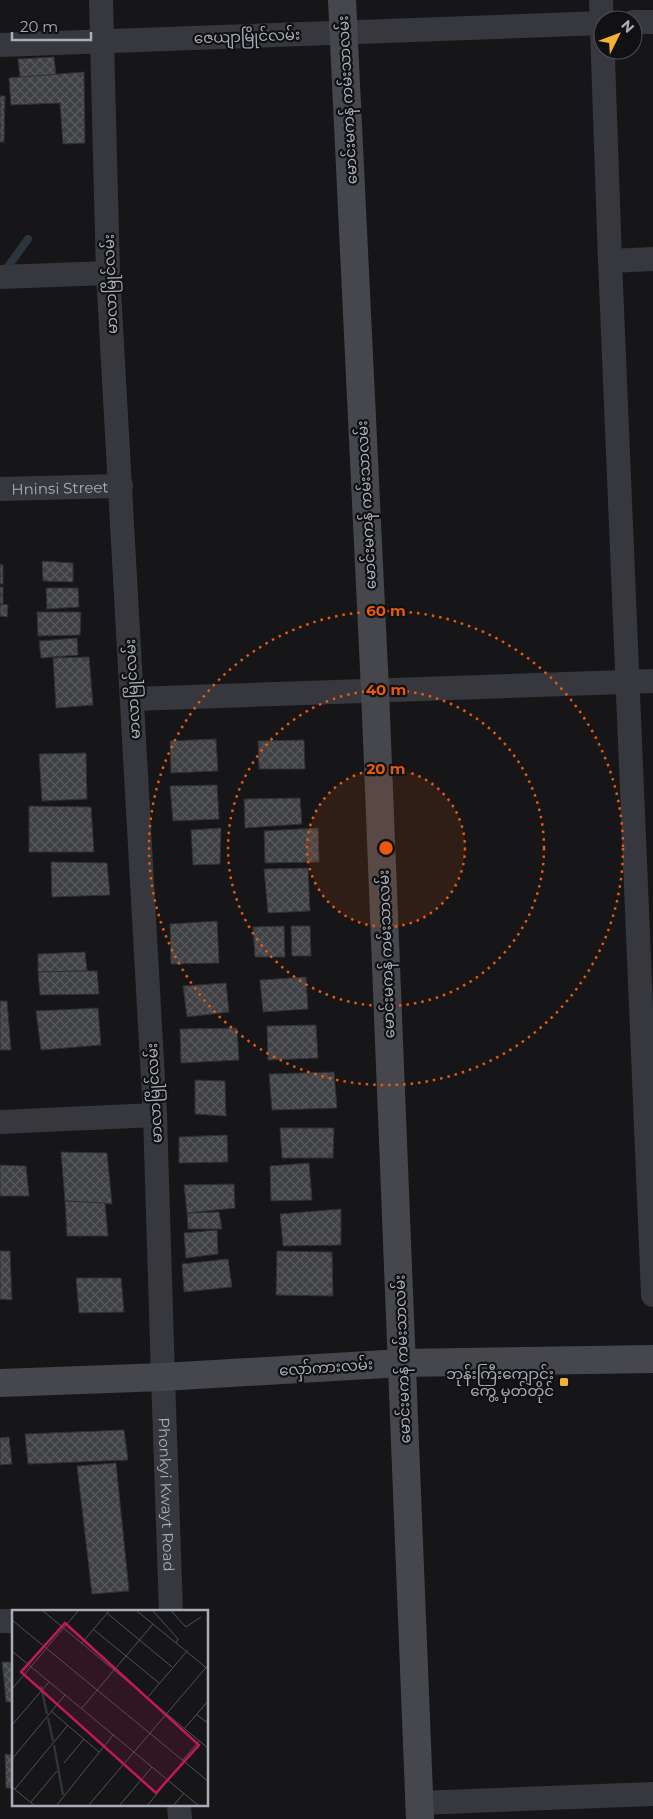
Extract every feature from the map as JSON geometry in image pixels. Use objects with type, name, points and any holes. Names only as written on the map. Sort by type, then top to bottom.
[{"type":"main road","name":"မောင်းမကန် ကမ်းသာလမ်း","points":[[342,0],[375,690],[420,1811]]},
{"type":"main road","name":"လှော်ကားလမ်း","points":[[0,1383],[162,1377],[402,1363],[653,1359]]},
{"type":"street","name":"မာလာမြိုင်လမ်း","points":[[101,0],[108,274],[156,1115],[162,1377]]},
{"type":"street","name":"ဇေယျာမြိုင်လမ်း","points":[[0,45],[593,23]]},
{"type":"street","points":[[603,60],[627,683],[649,1115],[653,1295]]},
{"type":"street","points":[[610,261],[653,259]]},
{"type":"street","points":[[0,277],[108,274]]},
{"type":"street","name":"Hninsi Street","points":[[0,489],[120,486]]},
{"type":"street","points":[[133,699],[653,682]]},
{"type":"street","points":[[0,1122],[156,1115]]},
{"type":"street","name":"Phonkyi Kwayt Road","points":[[162,1377],[171,1610]]},
{"type":"street","points":[[420,1811],[653,1794]]},
{"type":"street","points":[[179,1806],[180,1819]]},
{"type":"building","points":[[54,57],[56,75],[20,78],[18,59]]},
{"type":"building","points":[[84,72],[85,143],[63,144],[60,103],[11,105],[9,78]]},
{"type":"building","points":[[0,96],[5,96],[4,142],[0,142]]},
{"type":"building","points":[[42,561],[73,563],[73,582],[43,581]]},
{"type":"building","points":[[0,564],[3,565],[3,584],[0,584]]},
{"type":"building","points":[[0,587],[3,587],[3,604],[0,604]]},
{"type":"building","points":[[46,588],[78,588],[79,607],[47,609]]},
{"type":"building","points":[[0,604],[8,605],[7,617],[0,616]]},
{"type":"building","points":[[37,612],[81,612],[80,635],[38,636]]},
{"type":"building","points":[[77,638],[78,655],[41,658],[39,641]]},
{"type":"building","points":[[89,657],[93,705],[56,708],[53,658]]},
{"type":"building","points":[[216,739],[218,771],[171,773],[170,741]]},
{"type":"building","points":[[304,740],[305,769],[259,769],[258,741]]},
{"type":"building","points":[[86,753],[87,799],[42,801],[39,754]]},
{"type":"building","points":[[217,785],[219,819],[173,821],[170,786]]},
{"type":"building","points":[[300,798],[302,824],[245,828],[244,799]]},
{"type":"building","points":[[29,806],[91,807],[94,852],[29,852]]},
{"type":"building","points":[[221,828],[220,864],[193,865],[191,830]]},
{"type":"building","points":[[318,828],[319,862],[265,863],[264,831]]},
{"type":"building","points":[[51,862],[107,863],[110,895],[52,897]]},
{"type":"building","points":[[308,868],[310,911],[268,913],[264,869]]},
{"type":"building","points":[[217,921],[219,963],[171,964],[170,924]]},
{"type":"building","points":[[284,926],[285,957],[255,957],[253,927]]},
{"type":"building","points":[[291,926],[310,926],[311,956],[292,956]]},
{"type":"building","points":[[85,952],[87,971],[38,972],[38,954]]},
{"type":"building","points":[[97,971],[99,994],[40,995],[38,972]]},
{"type":"building","points":[[306,977],[308,1009],[263,1012],[260,980]]},
{"type":"building","points":[[226,983],[229,1012],[187,1017],[183,986]]},
{"type":"building","points":[[0,1001],[7,1001],[11,1050],[0,1050]]},
{"type":"building","points":[[98,1008],[101,1045],[41,1050],[36,1011]]},
{"type":"building","points":[[316,1025],[318,1058],[268,1060],[267,1026]]},
{"type":"building","points":[[237,1028],[239,1060],[181,1063],[180,1029]]},
{"type":"building","points":[[334,1072],[337,1108],[272,1110],[269,1074]]},
{"type":"building","points":[[195,1080],[225,1081],[226,1116],[195,1114]]},
{"type":"building","points":[[280,1128],[334,1128],[333,1158],[282,1158]]},
{"type":"building","points":[[227,1135],[228,1162],[179,1163],[179,1137]]},
{"type":"building","points":[[61,1152],[107,1153],[112,1204],[65,1201]]},
{"type":"building","points":[[309,1163],[312,1200],[271,1201],[270,1166]]},
{"type":"building","points":[[0,1165],[26,1166],[29,1196],[0,1196]]},
{"type":"building","points":[[234,1184],[235,1208],[187,1213],[184,1185]]},
{"type":"building","points":[[65,1201],[105,1203],[108,1236],[67,1236]]},
{"type":"building","points":[[341,1209],[341,1245],[283,1246],[280,1214]]},
{"type":"building","points":[[219,1212],[222,1229],[188,1229],[187,1213]]},
{"type":"building","points":[[217,1230],[218,1254],[186,1258],[184,1233]]},
{"type":"building","points":[[0,1251],[10,1251],[12,1300],[0,1299]]},
{"type":"building","points":[[277,1251],[332,1252],[333,1296],[276,1295]]},
{"type":"building","points":[[228,1259],[232,1287],[184,1292],[182,1264]]},
{"type":"building","points":[[76,1278],[121,1278],[124,1312],[79,1313]]},
{"type":"building","points":[[124,1430],[128,1460],[28,1464],[25,1434]]},
{"type":"building","points":[[9,1437],[12,1464],[0,1465],[0,1438]]},
{"type":"building","points":[[116,1463],[129,1591],[92,1594],[77,1466]]},
{"type":"building","points":[[2,1662],[12,1662],[12,1702],[6,1702]]},
{"type":"building","points":[[5,1754],[12,1755],[12,1788],[6,1788]]},
{"type":"waterway","points":[[4,272],[28,239]]},
{"type":"place","name":"ဘုန်းကြီးကျောင်း ကွေ့ မှတ်တိုင်","points":[[564,1382]]}]
